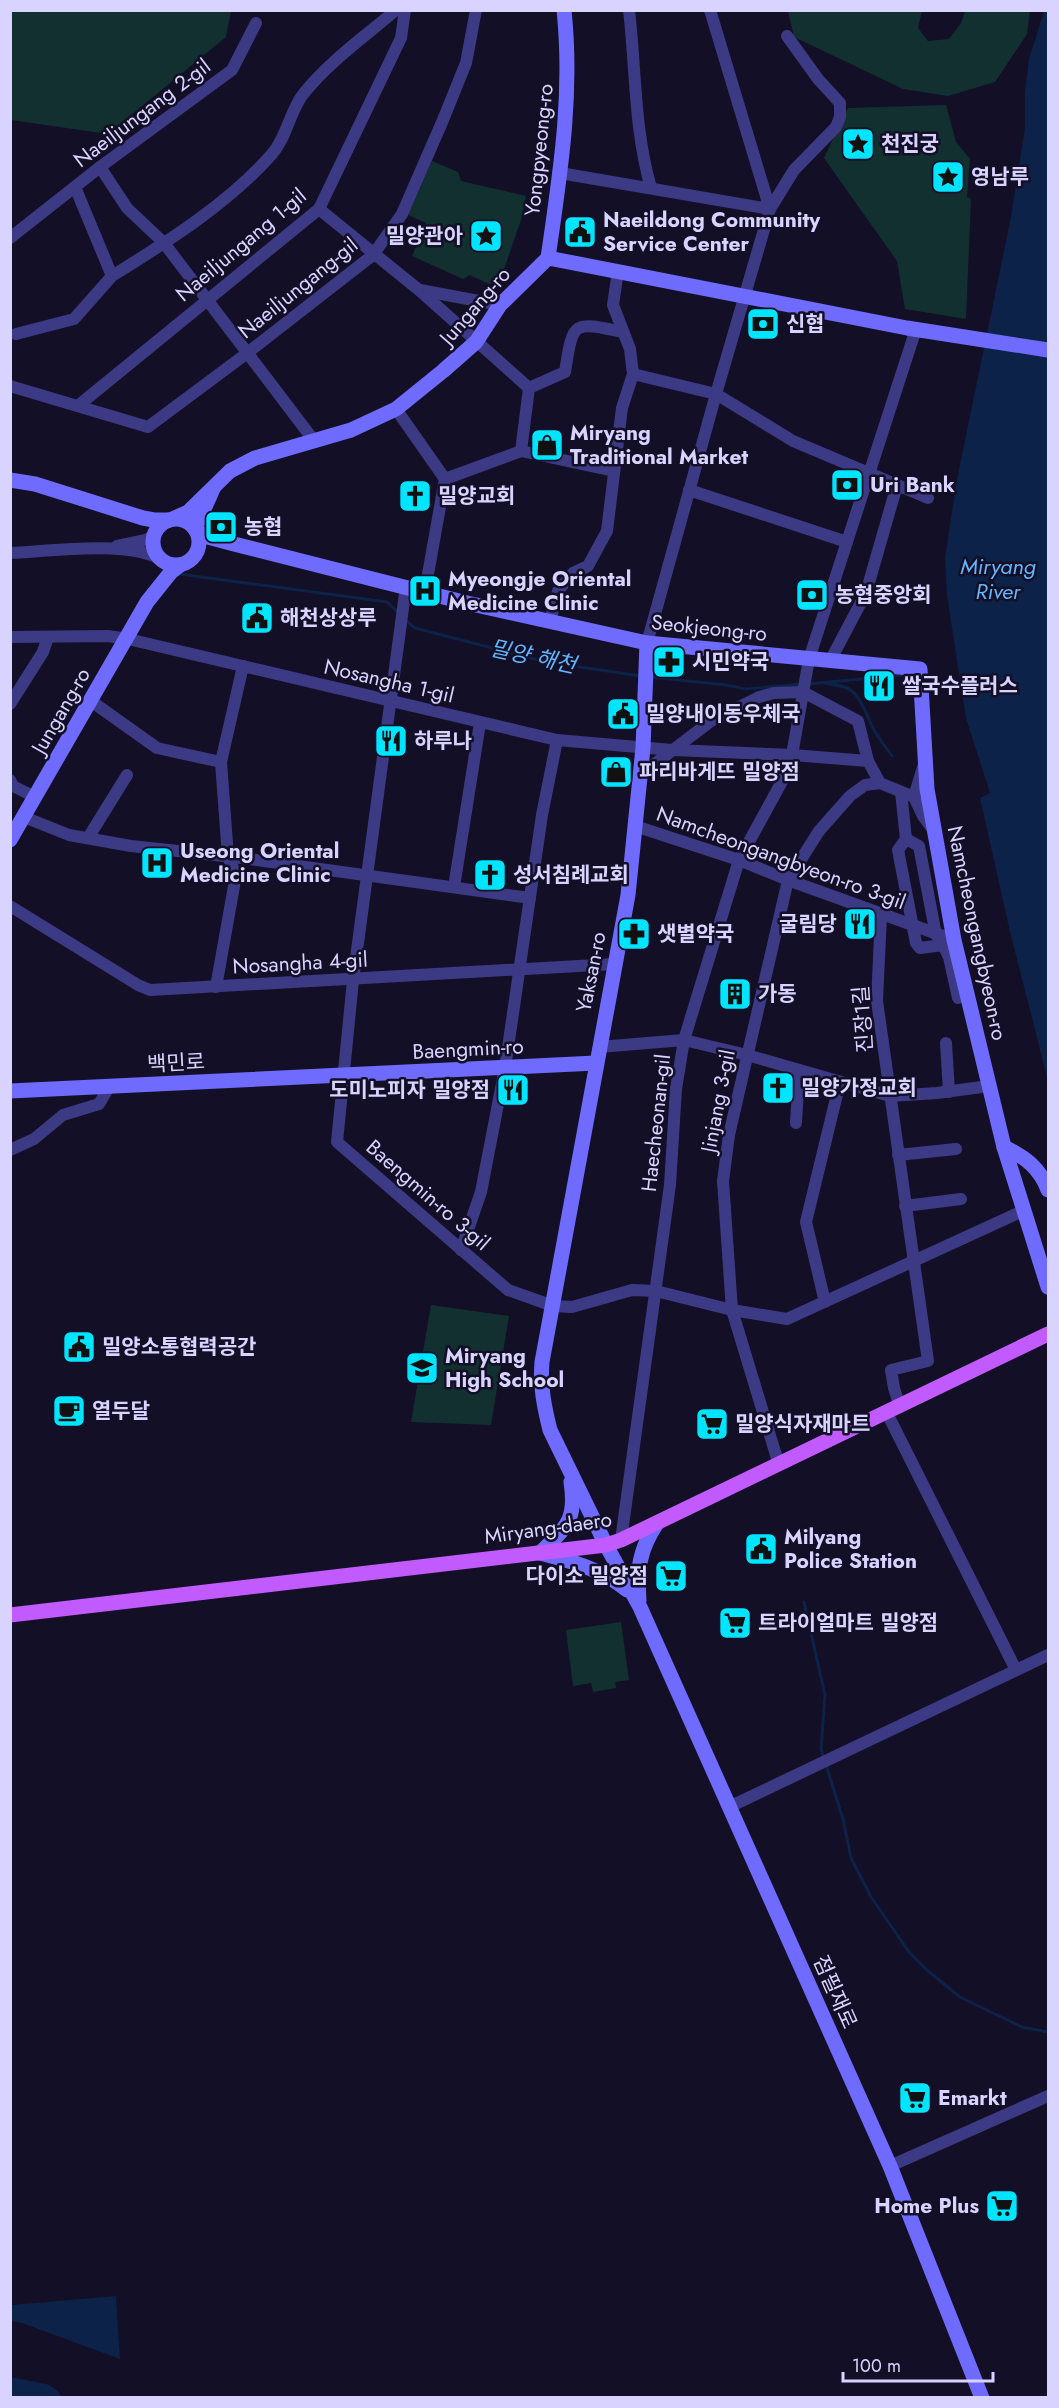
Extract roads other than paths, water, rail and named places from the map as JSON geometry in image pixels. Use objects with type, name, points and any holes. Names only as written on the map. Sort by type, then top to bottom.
[{"type":"main road","name":"Miryang-daero","points":[[10,1615],[540,1553],[614,1542],[894,1410],[1048,1334]]},
{"type":"street","points":[[12,331],[74,319],[112,276],[164,243],[244,182],[274,152],[302,95],[332,63],[396,10]]},
{"type":"street","name":"Naeiljungang 1-gil","points":[[79,405],[319,209],[401,38],[405,10]]},
{"type":"street","name":"Naeiljungang-gil","points":[[10,386],[148,427],[373,255],[402,214],[443,120],[466,63],[476,10]]},
{"type":"street","name":"Yongpyeong-ro","points":[[548,258],[567,123],[568,76],[564,10]]},
{"type":"street","points":[[629,10],[637,116],[651,188]]},
{"type":"street","points":[[710,10],[770,209]]},
{"type":"street","name":"Naeiljungang 2-gil","points":[[10,238],[100,167],[232,70],[255,23]]},
{"type":"street","points":[[647,644],[770,209],[794,170],[836,127],[840,117],[840,103],[818,79],[787,36]]},
{"type":"street","points":[[100,167],[127,208],[164,243],[315,442]]},
{"type":"street","points":[[560,173],[770,209]]},
{"type":"street","name":"Naeiljungang 2-gil","points":[[75,187],[112,276]]},
{"type":"street","points":[[319,209],[419,290],[529,388]]},
{"type":"street","points":[[548,258],[969,339],[1048,350]]},
{"type":"street","name":"Jungang-ro","points":[[170,520],[188,512],[230,471],[255,458],[351,430],[396,409],[435,379],[476,342],[500,305],[548,258]]},
{"type":"street","points":[[550,622],[558,591],[573,573],[588,566],[607,531],[622,408],[633,374],[630,350],[613,305],[618,272]]},
{"type":"street","points":[[419,290],[500,305]]},
{"type":"street","points":[[529,388],[565,372],[570,336],[576,328],[589,324],[623,332]]},
{"type":"street","points":[[808,659],[916,329]]},
{"type":"street","points":[[633,374],[716,394],[793,441],[928,498]]},
{"type":"street","points":[[521,451],[529,388]]},
{"type":"street","points":[[396,409],[445,479],[425,591]]},
{"type":"street","points":[[445,479],[521,451],[614,471]]},
{"type":"street","points":[[10,480],[35,484],[154,520],[184,520],[195,530],[199,543],[187,561]]},
{"type":"street","points":[[830,661],[866,593],[895,492],[899,487]]},
{"type":"street","points":[[195,530],[213,489]]},
{"type":"street","points":[[689,490],[847,542]]},
{"type":"street","points":[[119,510],[154,535]]},
{"type":"street","points":[[147,602],[159,558],[153,543],[154,535],[158,528],[170,520]]},
{"type":"street","name":"Seokjeong-ro","points":[[195,530],[204,536],[405,588],[647,644],[808,659]]},
{"type":"street","points":[[10,553],[107,548],[146,540],[154,535]]},
{"type":"street","points":[[147,602],[171,572],[187,561],[208,549],[234,544]]},
{"type":"street","points":[[107,548],[150,554],[165,563],[187,561]]},
{"type":"street","points":[[343,1076],[353,980],[405,588]]},
{"type":"street","name":"Jungang-ro","points":[[10,840],[128,639],[147,602]]},
{"type":"street","name":"Nosangha 1-gil","points":[[10,637],[108,636],[128,639],[556,740],[672,750],[868,761]]},
{"type":"street","points":[[10,704],[43,652],[48,637]]},
{"type":"street","name":"Yaksan-ro","points":[[614,1542],[569,1470],[550,1430],[540,1385],[542,1362],[628,894],[643,748],[647,644]]},
{"type":"street","name":"Namcheongangbyeon-ro","points":[[808,659],[920,669],[927,789],[954,940],[1004,1147],[1048,1287]]},
{"type":"street","name":"Haecheonan-gil","points":[[614,1542],[656,1291],[670,1185],[676,1089],[684,1040],[740,860],[786,774],[792,755],[808,659]]},
{"type":"street","points":[[216,987],[236,875],[228,857],[221,762],[243,666]]},
{"type":"street","points":[[640,775],[711,721],[759,697],[774,693],[803,692],[858,720],[868,761],[880,783],[914,797]]},
{"type":"street","points":[[91,701],[157,748],[221,762]]},
{"type":"street","points":[[454,887],[480,723]]},
{"type":"street","points":[[461,1250],[482,1192],[505,1068],[556,740]]},
{"type":"street","points":[[925,762],[914,797],[923,816],[934,831]]},
{"type":"street","points":[[88,838],[128,775]]},
{"type":"street","points":[[10,780],[13,786],[35,797]]},
{"type":"street","name":"Jinjang 3-gil","points":[[779,1465],[732,1310],[723,1181],[729,1136],[788,880],[819,831],[850,796],[865,785],[880,783]]},
{"type":"street","name":"Namcheongangbyeon-ro 3-gil","points":[[901,792],[906,839],[898,850],[916,944],[920,948],[943,945],[949,957],[958,998]]},
{"type":"street","points":[[24,818],[69,835],[131,846],[530,898]]},
{"type":"street","name":"Namcheongangbyeon-ro 3-gil","points":[[635,826],[740,860],[881,915],[954,940]]},
{"type":"street","name":"Namcheongangbyeon-ro 3-gil","points":[[906,839],[919,846],[936,934]]},
{"type":"street","name":"Nosangha 4-gil","points":[[10,906],[150,990],[614,964]]},
{"type":"street","name":"진장1길","points":[[881,915],[877,1001],[928,1361],[891,1370],[894,1410]]},
{"type":"street","points":[[599,1047],[684,1040],[747,1055],[890,1096],[949,1092],[989,1086]]},
{"type":"street","points":[[946,1043],[949,1092]]},
{"type":"street","name":"Baengmin-ro","points":[[343,1076],[596,1063]]},
{"type":"street","points":[[795,1123],[799,1070]]},
{"type":"street","name":"백민로","points":[[10,1091],[343,1076]]},
{"type":"street","name":"Baengmin-ro 3-gil","points":[[343,1076],[337,1142],[508,1290],[553,1306]]},
{"type":"street","points":[[825,1302],[806,1222],[840,1082]]},
{"type":"street","points":[[10,1150],[34,1139],[63,1115],[99,1104],[109,1087]]},
{"type":"street","points":[[1004,1147],[1024,1157],[1037,1169],[1047,1186]]},
{"type":"street","points":[[898,1155],[956,1149]]},
{"type":"street","points":[[1018,1189],[1029,1181],[1047,1186]]},
{"type":"street","points":[[905,1206],[961,1198]]},
{"type":"street","points":[[553,1306],[572,1306],[632,1290],[656,1291],[732,1310],[787,1319],[1025,1210]]},
{"type":"street","points":[[894,1410],[1016,1670]]},
{"type":"street","name":"Yaksan-ro","points":[[540,1553],[563,1530],[572,1516],[574,1500],[569,1470]]},
{"type":"street","name":"점필재로","points":[[636,1601],[641,1554],[646,1540],[657,1523]]},
{"type":"street","name":"점필재로","points":[[614,1542],[636,1601],[890,2166],[981,2397]]},
{"type":"street","points":[[540,1553],[600,1572],[615,1580],[636,1601]]},
{"type":"street","points":[[729,1807],[1048,1655]]},
{"type":"street","points":[[890,2166],[1048,2096]]},
{"type":"water","name":"Miryang River","points":[[1044,11],[1048,11],[1048,1081],[1010,932],[980,798],[990,793],[966,718],[947,596],[945,558],[957,479],[1011,217],[1025,127],[1025,91],[1029,59]]},
{"type":"water","points":[[116,2296],[120,2359],[11,2321],[11,2305]]},
{"type":"waterway","name":"밀양 해천","points":[[179,574],[387,602],[400,614]]},
{"type":"waterway","name":"밀양 해천","points":[[404,619],[415,628],[546,662],[641,676]]},
{"type":"waterway","name":"밀양 해천","points":[[808,684],[903,675]]},
{"type":"waterway","name":"밀양 해천","points":[[650,677],[746,689],[802,684]]},
{"type":"waterway","name":"밀양 해천","points":[[848,688],[825,683],[845,687],[852,691],[857,696],[875,732],[892,756]]},
{"type":"waterway","points":[[804,1602],[825,1695],[821,1749],[824,1759]]},
{"type":"waterway","points":[[826,1765],[843,1819],[851,1858],[871,1897],[909,1952],[960,1997],[1022,2027],[1048,2032]]},
{"type":"waterway","points":[[10,2386],[45,2393],[52,2398]]},
{"type":"place","name":"천진궁","points":[[858,144]]},
{"type":"place","name":"영남루","points":[[948,177]]},
{"type":"place","name":"Naeildong Community Service Center","points":[[580,232]]},
{"type":"place","name":"밀양관아","points":[[486,236]]},
{"type":"place","name":"신협","points":[[763,324]]},
{"type":"place","name":"Miryang Traditional Market","points":[[547,445]]},
{"type":"place","name":"Uri Bank","points":[[847,485]]},
{"type":"place","name":"밀양교회","points":[[415,496]]},
{"type":"place","name":"농협","points":[[221,527]]},
{"type":"place","name":"Myeongje Oriental Medicine Clinic","points":[[425,591]]},
{"type":"place","name":"농협중앙회","points":[[812,595]]},
{"type":"place","name":"해천상상루","points":[[257,618]]},
{"type":"place","name":"시민약국","points":[[669,662]]},
{"type":"place","name":"쌀국수플러스","points":[[879,686]]},
{"type":"place","name":"밀양내이동우체국","points":[[623,714]]},
{"type":"place","name":"하루나","points":[[391,741]]},
{"type":"place","name":"파리바게뜨 밀양점","points":[[616,772]]},
{"type":"place","name":"Useong Oriental Medicine Clinic","points":[[157,863]]},
{"type":"place","name":"성서침례교회","points":[[490,875]]},
{"type":"place","name":"굴림당","points":[[860,924]]},
{"type":"place","name":"샛별약국","points":[[634,934]]},
{"type":"place","name":"가동","points":[[735,994]]},
{"type":"place","name":"밀양가정교회","points":[[778,1088]]},
{"type":"place","name":"도미노피자 밀양점","points":[[513,1090]]},
{"type":"place","name":"밀양소통협력공간","points":[[79,1347]]},
{"type":"place","name":"Miryang High School","points":[[422,1368]]},
{"type":"place","name":"열두달","points":[[69,1411]]},
{"type":"place","name":"밀양식자재마트","points":[[712,1424]]},
{"type":"place","name":"Milyang Police Station","points":[[761,1549]]},
{"type":"place","name":"다이소 밀양점","points":[[671,1576]]},
{"type":"place","name":"트라이얼마트 밀양점","points":[[735,1623]]},
{"type":"place","name":"Emarkt","points":[[915,2098]]},
{"type":"place","name":"Home Plus","points":[[1002,2206]]}]
